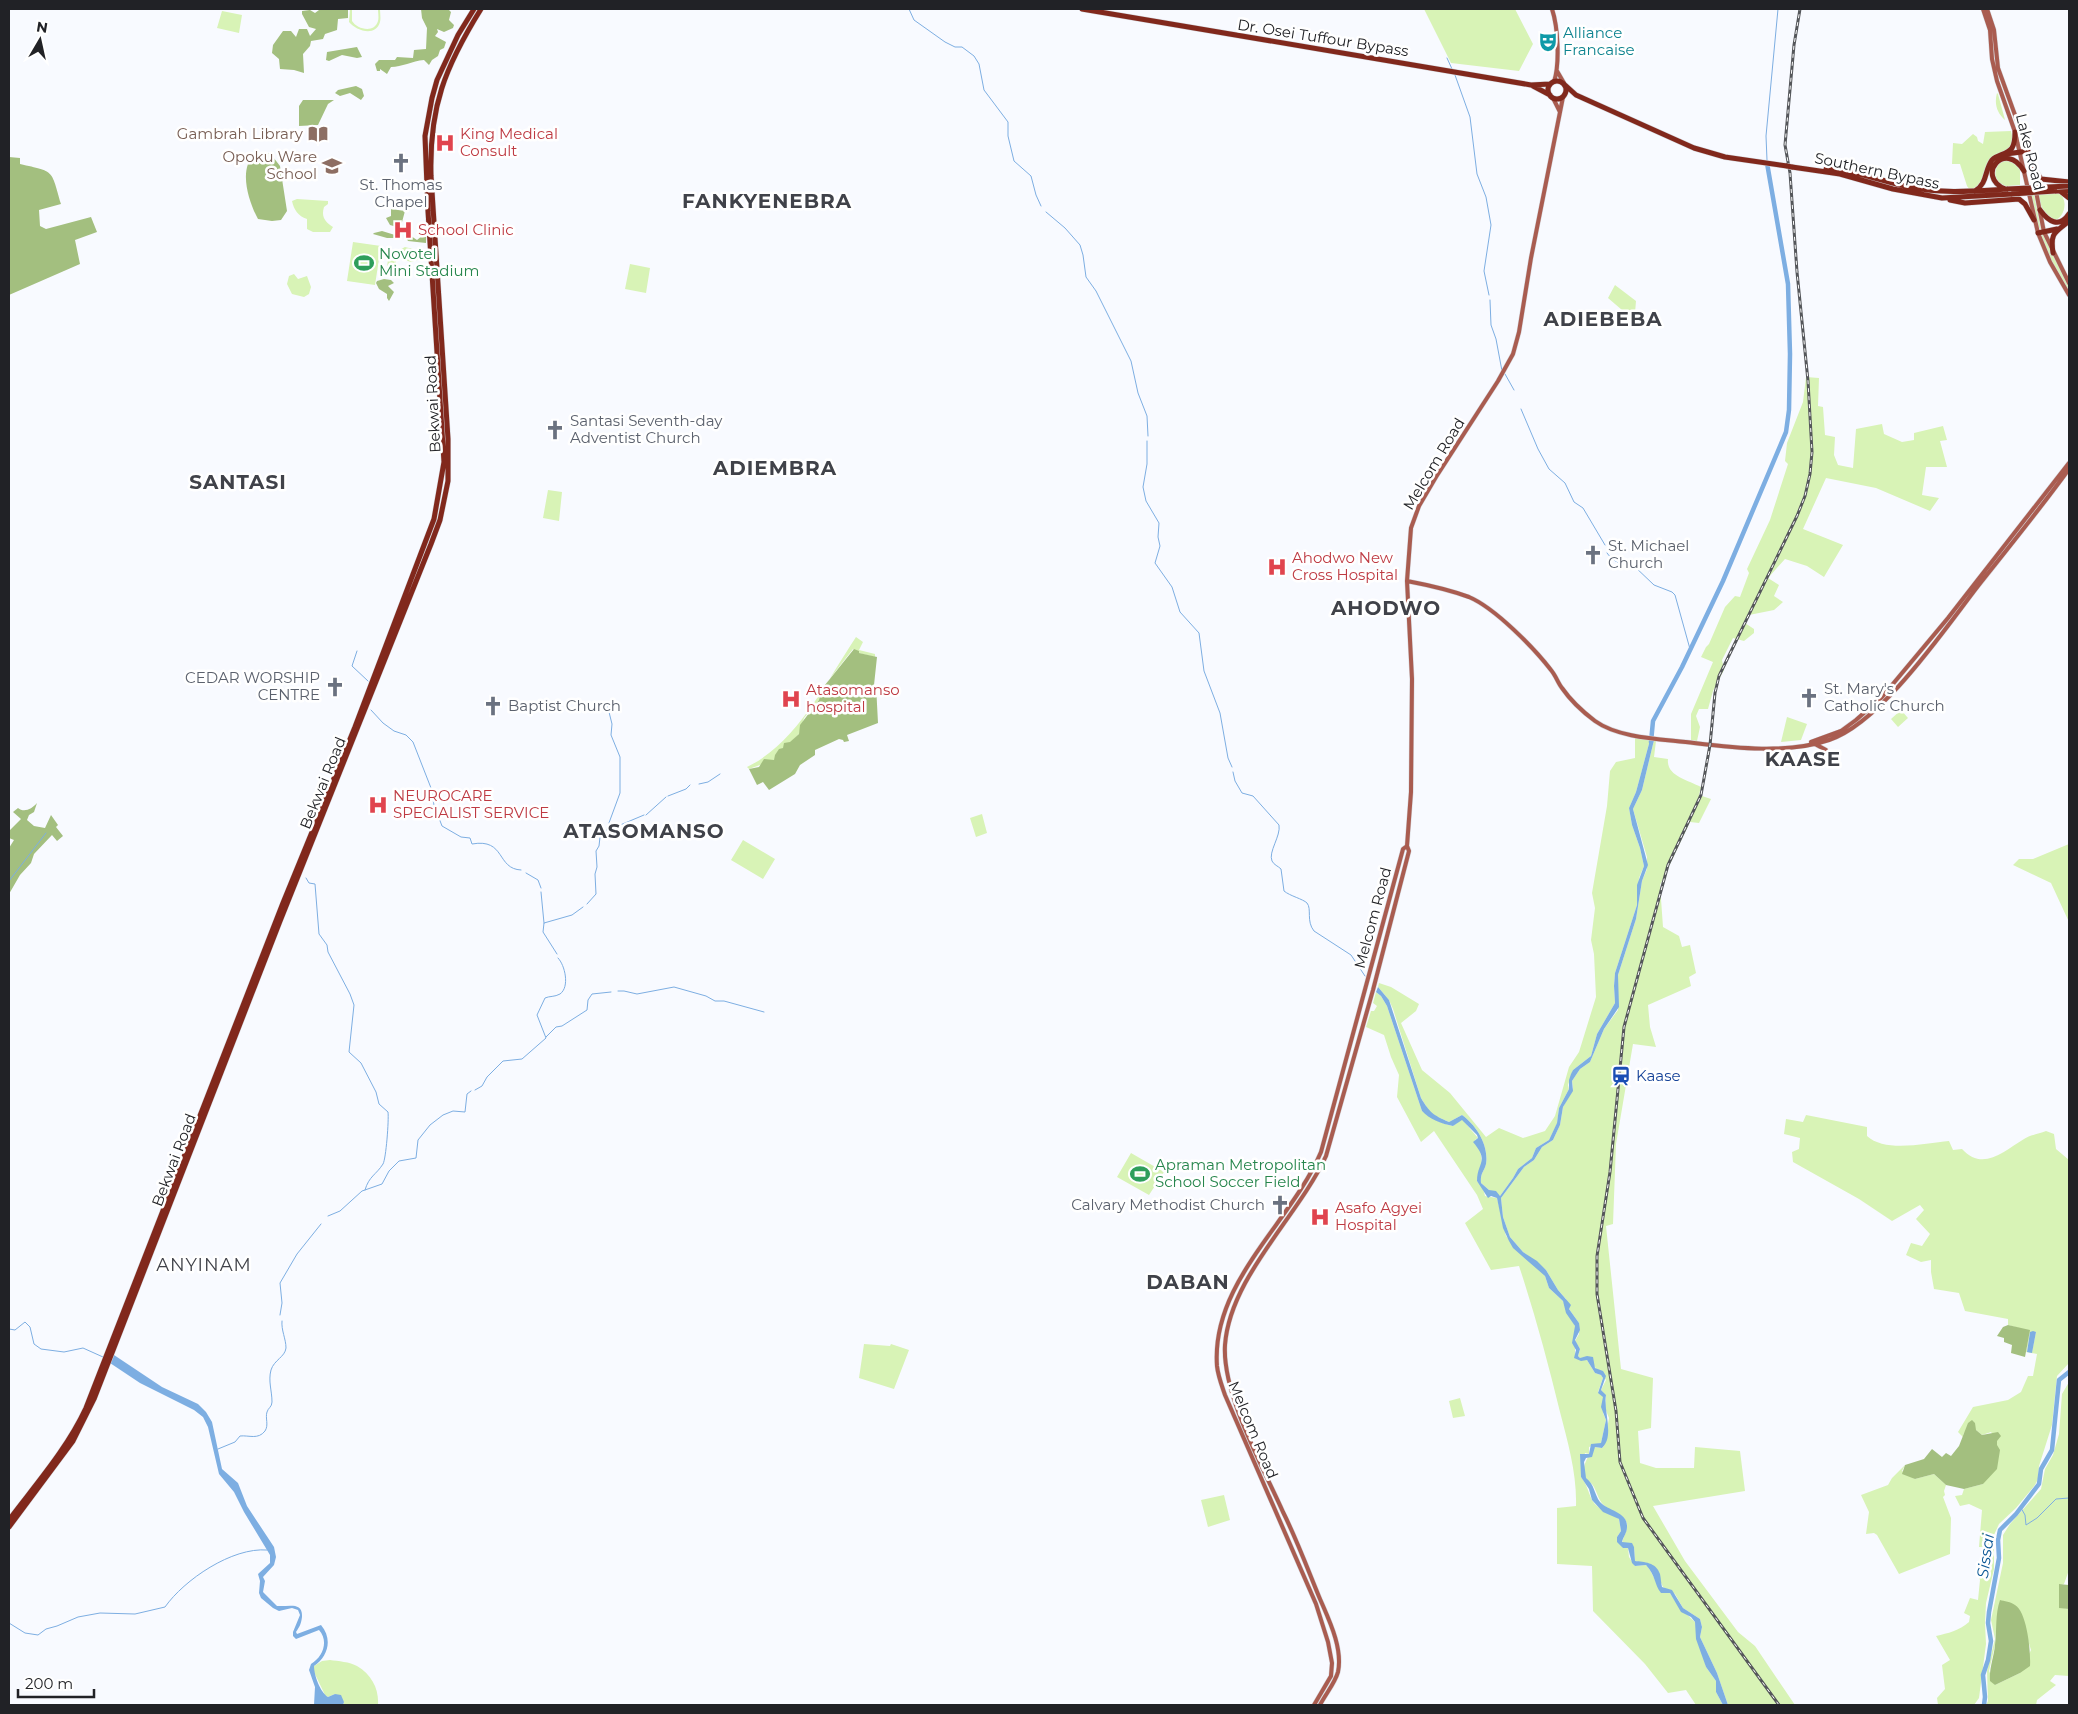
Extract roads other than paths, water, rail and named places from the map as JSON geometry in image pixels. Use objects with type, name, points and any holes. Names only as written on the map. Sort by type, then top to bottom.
[{"type":"highway","name":"Bekwai Road","points":[[376,677],[426,542],[440,496],[444,462],[426,176],[426,129],[432,98],[440,74],[458,35],[474,9]]},
{"type":"highway","name":"Bekwai Road","points":[[9,1520],[71,1436],[86,1408],[440,520],[448,481],[448,442],[431,176],[432,130],[443,82],[453,57],[481,9]]},
{"type":"highway","name":"Dr. Osei Tuffour Bypass","points":[[1082,9],[1530,85],[1543,86],[1552,83]]},
{"type":"highway","points":[[1559,81],[1564,84],[1566,92],[1564,96],[1558,99],[1552,97],[1548,90],[1552,83],[1559,81]]},
{"type":"highway","name":"Southern Bypass","points":[[1564,84],[1576,95],[1690,146],[1721,156],[1839,172],[1924,190],[1971,192],[2069,190]]},
{"type":"highway","name":"Dr. Osei Tuffour Bypass","points":[[1530,85],[1552,97]]},
{"type":"highway","name":"Southern Bypass","points":[[1564,96],[1576,95]]},
{"type":"highway","points":[[2006,154],[2013,146],[2015,132]]},
{"type":"highway","points":[[1971,192],[1984,183],[1989,166],[1994,159],[2006,154],[2028,151]]},
{"type":"highway","points":[[2008,190],[1994,181],[1992,171],[1996,163],[2002,159],[2011,159],[2024,171]]},
{"type":"highway","points":[[2030,162],[2040,179],[2069,184]]},
{"type":"highway","name":"Southern Bypass","points":[[1839,172],[1893,189],[1942,198],[2069,184]]},
{"type":"highway","points":[[2058,190],[2069,198]]},
{"type":"highway","points":[[1942,198],[1965,203],[2018,199],[2025,204],[2034,220]]},
{"type":"highway","points":[[2040,210],[2046,218],[2054,222],[2062,222],[2069,214]]},
{"type":"highway","points":[[2041,233],[2058,228],[2069,221]]},
{"type":"highway","points":[[2053,252],[2052,242],[2058,228]]},
{"type":"highway","points":[[435,332],[442,332]]},
{"type":"highway","name":"Bekwai Road","points":[[9,1527],[74,1441],[94,1399],[107,1358]]},
{"type":"main road","points":[[1552,9],[1556,24],[1557,71],[1552,83]]},
{"type":"main road","name":"Lake Road","points":[[1983,9],[1990,30],[1992,60],[1997,81],[2015,132],[2034,220],[2069,284]]},
{"type":"main road","name":"Lake Road","points":[[1987,9],[1994,30],[1999,73],[2028,151],[2040,210],[2041,233],[2050,262],[2069,295]]},
{"type":"main road","points":[[1557,71],[1564,84]]},
{"type":"main road","name":"Melcom Road","points":[[1314,1705],[1338,1673],[1338,1651],[1326,1614],[1304,1560],[1237,1408],[1230,1386],[1225,1352],[1229,1320],[1246,1282],[1319,1171],[1326,1156],[1393,917],[1409,851],[1407,846],[1411,813],[1411,662],[1408,581],[1411,528],[1419,506],[1513,354],[1519,332],[1531,258],[1564,96]]},
{"type":"main road","points":[[1552,97],[1560,112]]},
{"type":"main road","points":[[1802,745],[1841,731],[1882,697],[1948,618],[2069,463]]},
{"type":"main road","points":[[1408,581],[1457,594],[1481,604],[1509,627],[1538,656],[1551,670],[1561,688],[1589,717],[1609,729],[1652,737],[1736,748],[1771,748],[1812,744],[1832,739],[1842,734],[1858,723],[1895,689],[1951,621],[2069,469]]},
{"type":"main road","points":[[1812,744],[1826,750],[1832,739]]},
{"type":"main road","name":"Melcom Road","points":[[1326,1689],[1331,1676],[1332,1663],[1316,1604],[1225,1396],[1218,1374],[1217,1353],[1222,1322],[1239,1282],[1313,1171],[1321,1152],[1403,849],[1407,846]]},
{"type":"main road","points":[[1387,913],[1393,917]]},
{"type":"main road","points":[[1337,1097],[1342,1099]]},
{"type":"main road","points":[[1264,1244],[1269,1247]]},
{"type":"main road","points":[[1217,1353],[1225,1352]]},
{"type":"main road","points":[[1298,1564],[1304,1560]]},
{"type":"main road","points":[[1320,1705],[1326,1689]]},
{"type":"water","points":[[1650,740],[1654,740],[1642,790],[1633,809],[1648,865],[1642,881],[1636,919],[1618,975],[1619,1007],[1604,1029],[1590,1062],[1580,1069],[1572,1081],[1573,1091],[1563,1107],[1560,1125],[1553,1140],[1542,1147],[1534,1160],[1524,1167],[1501,1198],[1503,1217],[1510,1237],[1523,1252],[1537,1261],[1546,1270],[1558,1290],[1571,1305],[1569,1309],[1579,1323],[1580,1330],[1575,1340],[1580,1349],[1578,1356],[1580,1358],[1593,1357],[1595,1368],[1603,1371],[1606,1376],[1601,1390],[1606,1395],[1608,1437],[1602,1448],[1595,1447],[1592,1457],[1586,1458],[1584,1462],[1586,1478],[1600,1502],[1624,1518],[1627,1529],[1622,1542],[1632,1543],[1635,1561],[1649,1563],[1656,1567],[1660,1574],[1662,1587],[1672,1590],[1683,1608],[1700,1619],[1702,1627],[1700,1637],[1717,1673],[1728,1705],[1723,1705],[1716,1692],[1716,1681],[1706,1667],[1696,1639],[1695,1622],[1691,1617],[1681,1612],[1670,1593],[1661,1593],[1652,1573],[1646,1565],[1635,1566],[1632,1563],[1628,1548],[1623,1548],[1617,1542],[1617,1537],[1621,1531],[1619,1519],[1603,1512],[1592,1500],[1589,1489],[1581,1477],[1580,1454],[1589,1454],[1591,1444],[1601,1443],[1606,1420],[1601,1407],[1603,1397],[1598,1393],[1603,1378],[1595,1373],[1587,1360],[1581,1361],[1574,1358],[1576,1350],[1572,1343],[1575,1326],[1566,1313],[1563,1301],[1549,1288],[1545,1276],[1513,1248],[1503,1228],[1497,1198],[1491,1196],[1488,1198],[1477,1181],[1482,1158],[1473,1142],[1478,1138],[1477,1135],[1462,1120],[1453,1126],[1432,1119],[1422,1111],[1387,1006],[1376,992],[1378,987],[1389,1000],[1421,1098],[1432,1113],[1439,1117],[1449,1122],[1462,1115],[1477,1130],[1483,1143],[1486,1157],[1481,1183],[1489,1190],[1496,1191],[1500,1196],[1518,1169],[1532,1158],[1536,1148],[1549,1140],[1557,1123],[1559,1108],[1569,1089],[1571,1074],[1573,1070],[1591,1056],[1597,1034],[1615,1003],[1615,973],[1637,905],[1637,885],[1644,866],[1629,808],[1636,792]]},
{"type":"water","points":[[2030,1332],[2036,1332],[2032,1353],[2027,1352]]},
{"type":"water","points":[[114,1355],[162,1387],[198,1404],[206,1412],[212,1422],[222,1469],[238,1483],[247,1506],[274,1547],[276,1557],[274,1565],[263,1577],[265,1581],[263,1592],[277,1606],[294,1606],[300,1609],[302,1617],[296,1632],[297,1634],[321,1625],[325,1630],[328,1642],[326,1653],[314,1666],[315,1674],[325,1695],[328,1697],[335,1694],[341,1695],[344,1702],[343,1705],[314,1705],[315,1687],[309,1670],[311,1664],[319,1657],[324,1644],[324,1639],[319,1630],[296,1639],[293,1636],[293,1632],[300,1615],[298,1610],[292,1608],[279,1611],[261,1598],[258,1574],[270,1563],[270,1555],[234,1492],[219,1474],[208,1427],[203,1417],[194,1410],[140,1383],[110,1363]]},
{"type":"waterway","points":[[909,9],[914,20],[945,42],[955,47],[962,47],[974,56],[979,64],[984,90],[1008,122],[1008,136],[1014,161],[1031,176],[1041,206]]},
{"type":"waterway","points":[[1767,160],[1766,136],[1778,9]]},
{"type":"waterway","points":[[1447,58],[1452,69]]},
{"type":"waterway","points":[[1455,75],[1470,117],[1477,174],[1486,197],[1491,225],[1484,271],[1489,295]]},
{"type":"waterway","points":[[1651,742],[1653,721],[1682,667],[1723,581],[1786,432],[1789,410],[1790,354],[1788,284],[1767,163]]},
{"type":"waterway","points":[[1046,212],[1065,228],[1080,245],[1086,277],[1096,291],[1131,361],[1138,393],[1147,416],[1148,436]]},
{"type":"waterway","points":[[1490,300],[1491,325],[1496,339],[1502,371]]},
{"type":"waterway","points":[[1505,374],[1514,390]]},
{"type":"waterway","points":[[1521,409],[1538,449],[1549,469],[1565,483],[1574,502],[1583,508],[1605,545]]},
{"type":"waterway","points":[[1147,441],[1147,464],[1143,487],[1146,501],[1159,523],[1158,537],[1160,546],[1155,563],[1172,587],[1180,612],[1199,633],[1204,671],[1220,713],[1228,758],[1232,767]]},
{"type":"waterway","points":[[1607,553],[1618,562],[1633,565],[1654,585],[1675,595],[1690,649]]},
{"type":"waterway","points":[[357,651],[352,666],[368,681]]},
{"type":"waterway","points":[[587,904],[596,894],[596,851],[599,846],[600,837],[606,831],[620,793],[620,757],[611,735],[612,724],[607,704]]},
{"type":"waterway","points":[[371,710],[383,723],[394,731],[406,735],[413,742],[431,788],[434,805],[442,826],[461,837],[470,838],[472,844],[483,843],[490,845],[496,849],[508,865],[521,870]]},
{"type":"waterway","points":[[1233,772],[1235,781],[1242,793],[1253,796],[1279,825],[1271,857],[1272,861],[1281,869],[1284,891],[1307,903],[1310,923],[1314,931],[1351,955],[1365,976]]},
{"type":"waterway","points":[[699,784],[708,782],[720,774]]},
{"type":"waterway","points":[[668,796],[686,789],[690,785]]},
{"type":"waterway","points":[[646,815],[666,797]]},
{"type":"waterway","points":[[606,831],[644,815]]},
{"type":"waterway","points":[[9,881],[46,833]]},
{"type":"waterway","points":[[526,873],[538,880],[541,888]]},
{"type":"waterway","points":[[306,878],[309,883],[315,884],[319,934],[327,945],[328,952],[354,1005],[349,1052],[361,1063],[376,1092],[379,1104],[388,1112],[384,1161],[365,1190]]},
{"type":"waterway","points":[[541,892],[544,923]]},
{"type":"waterway","points":[[557,954],[543,932],[544,923],[572,915],[583,907]]},
{"type":"waterway","points":[[475,1090],[482,1086],[487,1077],[503,1061],[522,1059],[546,1038],[537,1015],[545,998],[560,994],[565,986],[564,971],[558,958]]},
{"type":"waterway","points":[[618,991],[637,994],[674,987],[706,996],[715,1001],[724,1001],[764,1012]]},
{"type":"waterway","points":[[546,1037],[556,1027],[562,1026],[587,1010],[588,1000],[592,994],[611,992]]},
{"type":"waterway","points":[[328,1216],[340,1211],[362,1191],[382,1184],[389,1171],[399,1161],[416,1158],[418,1140],[430,1125],[443,1115],[453,1111],[465,1112],[467,1094],[471,1091]]},
{"type":"waterway","points":[[280,1315],[282,1303],[280,1283],[297,1254],[321,1224]]},
{"type":"waterway","points":[[218,1449],[235,1442],[240,1436],[259,1435],[265,1431],[267,1412],[272,1402],[271,1370],[284,1354],[286,1348],[282,1321]]},
{"type":"waterway","points":[[9,1329],[15,1330],[25,1322],[30,1327],[34,1344],[41,1349],[64,1352],[83,1348],[103,1357]]},
{"type":"waterway","name":"Sissai","points":[[1984,1705],[1983,1675],[1991,1641],[1988,1623],[1999,1558],[1998,1540],[2000,1530],[2016,1514],[2039,1484],[2041,1469],[2052,1450],[2059,1380],[2069,1372]]},
{"type":"waterway","points":[[2021,1508],[2025,1515],[2026,1525],[2037,1518],[2056,1499],[2069,1498]]},
{"type":"waterway","points":[[9,1623],[25,1633],[38,1635],[46,1629],[78,1617],[100,1613],[135,1614],[165,1607],[184,1586],[210,1567],[239,1554],[253,1550],[267,1550]]},
{"type":"railway","points":[[1779,1705],[1643,1518],[1620,1462],[1616,1411],[1597,1294],[1597,1256],[1610,1172],[1624,1027],[1668,865],[1701,795],[1719,676],[1797,516],[1805,496],[1810,474],[1812,452],[1808,381],[1797,272],[1790,173],[1785,145],[1794,45],[1800,9]]},
{"type":"place","name":"Alliance Francaise","points":[[1548,42]]},
{"type":"place","name":"Gambrah Library","points":[[318,134]]},
{"type":"place","name":"King Medical Consult","points":[[445,143]]},
{"type":"place","name":"St. Thomas Chapel","points":[[401,163]]},
{"type":"place","name":"Opoku Ware School","points":[[332,166]]},
{"type":"place","name":"School Clinic","points":[[403,230]]},
{"type":"place","name":"Novotel Mini Stadium","points":[[364,263]]},
{"type":"place","name":"Santasi Seventh-day Adventist Church","points":[[555,430]]},
{"type":"place","name":"St. Michael Church","points":[[1593,555]]},
{"type":"place","name":"Ahodwo New Cross Hospital","points":[[1277,567]]},
{"type":"place","name":"CEDAR WORSHIP CENTRE","points":[[335,687]]},
{"type":"place","name":"St. Mary's Catholic Church","points":[[1809,698]]},
{"type":"place","name":"Atasomanso hospital","points":[[791,699]]},
{"type":"place","name":"Baptist Church","points":[[493,706]]},
{"type":"place","name":"NEUROCARE SPECIALIST SERVICE","points":[[378,805]]},
{"type":"place","name":"Kaase","points":[[1621,1076]]},
{"type":"place","name":"Apraman Metropolitan School Soccer Field","points":[[1140,1174]]},
{"type":"place","name":"Calvary Methodist Church","points":[[1280,1205]]},
{"type":"place","name":"Asafo Agyei Hospital","points":[[1320,1217]]},
{"type":"district","name":"FANKYENEBRA","points":[[767,201]]},
{"type":"district","name":"ADIEBEBA","points":[[1603,319]]},
{"type":"district","name":"ADIEMBRA","points":[[775,468]]},
{"type":"district","name":"SANTASI","points":[[238,482]]},
{"type":"district","name":"AHODWO","points":[[1386,608]]},
{"type":"district","name":"KAASE","points":[[1803,759]]},
{"type":"district","name":"ATASOMANSO","points":[[644,831]]},
{"type":"district","name":"ANYINAM","points":[[204,1265]]},
{"type":"district","name":"DABAN","points":[[1188,1282]]}]
